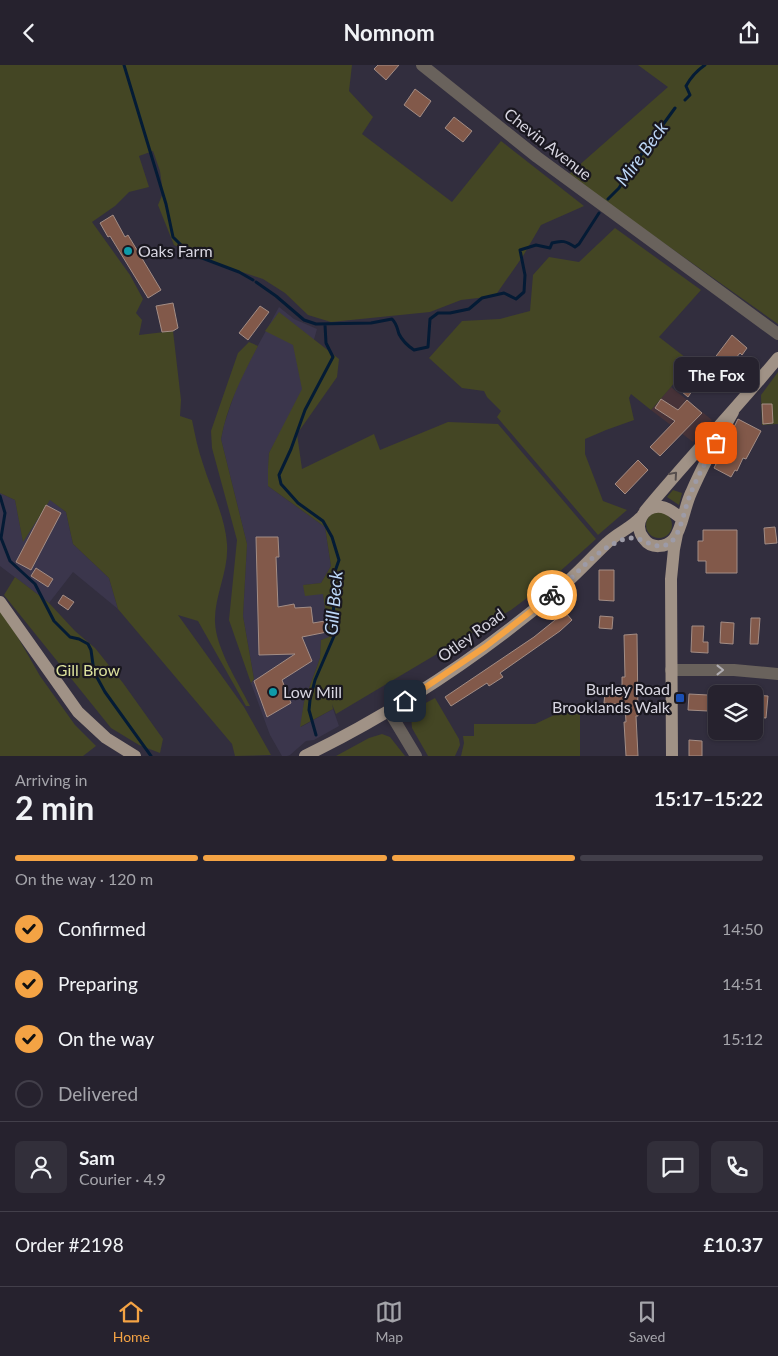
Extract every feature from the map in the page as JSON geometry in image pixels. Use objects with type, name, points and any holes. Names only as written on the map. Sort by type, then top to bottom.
[{"type":"main road","points":[[671,579],[665,560],[638,528],[642,515],[778,358]]},
{"type":"main road","points":[[672,756],[671,579],[674,549],[677,533],[690,495],[733,412]]},
{"type":"main road","points":[[596,555],[648,509],[667,508],[682,519]]},
{"type":"main road","points":[[596,555],[625,539],[634,537],[661,546],[669,543],[677,533]]},
{"type":"main road","name":"Otley Road","points":[[305,756],[389,711],[485,647],[558,590],[596,555]]},
{"type":"main road","points":[[0,602],[78,713],[106,739],[135,756]]},
{"type":"street","name":"Chevin Avenue","points":[[422,65],[537,157],[778,334]]},
{"type":"street","points":[[671,670],[734,670],[778,674]]},
{"type":"street","points":[[389,711],[416,756]]},
{"type":"shaded area","points":[[279,307],[294,319],[317,329],[311,350],[314,375],[269,453],[268,486],[325,527],[331,566],[321,583],[304,585],[323,593],[329,638],[321,640],[320,658],[304,702],[301,727],[333,709],[339,726],[314,740],[306,741],[287,756],[282,756],[270,735],[251,683],[254,679],[243,616],[247,544],[221,439],[239,380]]},
{"type":"shaded area","points":[[671,387],[712,420],[693,442],[651,410]]},
{"type":"shaded area","points":[[0,493],[15,500],[23,541],[50,499],[66,512],[73,544],[109,578],[118,609],[73,572],[49,603],[0,566]]},
{"type":"green space","points":[[0,65],[352,65],[349,91],[373,117],[362,134],[452,202],[501,141],[584,206],[541,225],[523,256],[495,296],[461,300],[430,312],[331,322],[308,315],[285,293],[263,279],[204,259],[174,245],[158,205],[163,193],[160,171],[153,151],[139,156],[149,187],[129,192],[115,206],[92,222],[130,275],[143,299],[136,313],[142,320],[139,335],[173,331],[181,400],[180,416],[192,420],[206,474],[221,513],[226,534],[226,564],[215,612],[216,632],[228,665],[250,706],[246,706],[198,621],[178,615],[244,707],[271,755],[235,756],[232,744],[118,609],[109,578],[73,544],[66,512],[50,500],[23,542],[15,500],[0,493]]},
{"type":"green space","points":[[638,65],[778,65],[778,324],[568,175],[668,87]]},
{"type":"green space","points":[[615,228],[701,290],[659,337],[690,361],[671,387],[651,410],[631,394],[629,398],[634,420],[585,439],[585,454],[603,501],[627,510],[598,535],[497,417],[501,411],[487,397],[484,391],[462,388],[429,358],[462,321],[500,319],[530,311],[533,275],[549,257],[579,262]]},
{"type":"green space","points":[[279,312],[339,359],[337,377],[297,434],[302,469],[374,434],[380,450],[448,422],[498,424],[596,539],[547,583],[511,610],[336,714],[332,704],[333,709],[300,727],[304,702],[320,658],[321,640],[329,637],[323,594],[305,596],[303,585],[321,583],[331,566],[325,527],[268,486],[269,453],[302,389],[293,345],[265,331]]},
{"type":"green space","points":[[249,342],[258,346],[231,403],[221,439],[247,544],[243,616],[254,679],[251,683],[229,620],[237,540],[212,448],[211,431],[238,353]]},
{"type":"green space","points":[[778,372],[778,424],[762,425],[761,395]]},
{"type":"green space","points":[[673,490],[682,493],[679,505],[667,497]]},
{"type":"green space","points":[[659,512],[668,516],[672,525],[668,534],[659,538],[650,534],[646,525],[650,516]]},
{"type":"green space","name":"Gill Brow","points":[[15,577],[49,603],[75,631],[95,648],[163,739],[160,753],[139,745],[111,728],[4,595]]},
{"type":"green space","points":[[0,609],[40,676],[75,725],[96,746],[83,756],[0,756]]},
{"type":"green space","points":[[435,698],[459,739],[460,745],[455,756],[428,756],[412,728],[411,715],[422,705]]},
{"type":"green space","points":[[580,703],[580,756],[461,756],[464,743],[463,736],[474,736],[474,724],[535,724]]},
{"type":"green space","points":[[382,734],[390,737],[405,756],[336,756],[369,738]]},
{"type":"building","points":[[378,65],[399,65],[386,80],[374,69]]},
{"type":"building","points":[[415,89],[431,101],[420,117],[404,105]]},
{"type":"building","points":[[454,117],[472,131],[463,142],[445,128]]},
{"type":"building","name":"Oaks Farm","points":[[113,215],[125,237],[128,235],[161,290],[148,298],[100,223]]},
{"type":"building","points":[[173,303],[178,328],[173,331],[162,332],[156,306]]},
{"type":"building","points":[[260,306],[269,312],[248,340],[239,333]]},
{"type":"building","points":[[732,335],[747,348],[742,355],[740,353],[726,370],[730,373],[725,380],[721,376],[716,382],[704,372]]},
{"type":"building","points":[[682,378],[694,388],[688,397],[675,386]]},
{"type":"building","points":[[661,399],[678,410],[687,400],[702,413],[660,456],[650,447],[675,421],[655,408]]},
{"type":"building","points":[[762,404],[772,404],[773,423],[763,424]]},
{"type":"building","points":[[738,419],[761,431],[746,459],[743,458],[737,471],[735,470],[731,477],[714,468]]},
{"type":"building","points":[[638,460],[648,470],[625,494],[615,484]]},
{"type":"building","points":[[46,505],[61,513],[31,570],[16,562]]},
{"type":"building","points":[[775,527],[777,543],[765,544],[764,528]]},
{"type":"building","points":[[703,530],[737,530],[737,573],[706,573],[706,561],[698,561],[698,541],[703,541]]},
{"type":"building","points":[[256,537],[278,537],[279,557],[276,557],[278,607],[294,604],[295,608],[311,607],[313,623],[325,621],[327,632],[302,637],[312,661],[282,680],[291,703],[267,717],[254,681],[295,654],[259,655]]},
{"type":"building","points":[[36,568],[53,579],[48,587],[31,576]]},
{"type":"building","points":[[599,570],[614,570],[614,601],[599,600]]},
{"type":"building","points":[[63,595],[74,602],[68,610],[58,603]]},
{"type":"building","points":[[565,612],[572,620],[560,631],[500,673],[503,677],[489,686],[487,683],[451,706],[445,697],[534,637]]},
{"type":"building","points":[[600,616],[613,617],[612,629],[599,628]]},
{"type":"building","points":[[751,618],[760,618],[758,644],[750,644]]},
{"type":"building","points":[[721,622],[734,623],[733,644],[720,643]]},
{"type":"building","points":[[692,626],[704,626],[703,642],[708,642],[708,653],[691,652]]},
{"type":"building","points":[[637,634],[638,716],[636,716],[638,756],[626,756],[625,705],[604,703],[605,693],[622,694],[622,677],[625,677],[624,635]]},
{"type":"building","points":[[689,694],[708,695],[708,711],[688,710]]},
{"type":"building","points":[[763,696],[768,696],[766,718],[763,718]]},
{"type":"building","points":[[689,740],[702,741],[702,756],[689,756]]},
{"type":"waterway","points":[[124,65],[166,204],[173,237],[184,248]]},
{"type":"waterway","name":"Mire Beck","points":[[685,100],[690,95],[686,86],[694,74],[705,65]]},
{"type":"waterway","name":"Mire Beck","points":[[608,199],[619,188],[675,108]]},
{"type":"waterway","name":"Mire Beck","points":[[256,282],[304,320],[316,324],[371,323],[392,319],[396,324],[399,334],[407,345],[414,350],[428,347],[430,319],[438,313],[450,313],[469,309],[482,298],[504,293],[516,299],[524,292],[525,275],[520,250],[536,245],[550,248],[552,243],[561,241],[575,247],[579,244],[599,213]]},
{"type":"waterway","points":[[189,253],[239,272],[253,280]]},
{"type":"waterway","name":"Gill Beck","points":[[316,735],[309,710],[310,700],[315,680],[334,636],[333,577],[339,560],[332,537],[323,521],[298,503],[281,484],[279,475],[305,410],[333,357],[326,343],[325,325]]},
{"type":"waterway","name":"Gill Beck","points":[[0,496],[5,513],[1,538],[10,561],[35,584],[54,621],[70,637],[88,644],[91,650],[94,672],[105,692],[151,756]]},
{"type":"way so far","points":[[552,595],[596,555],[625,539],[639,538],[657,546],[666,545],[672,541],[676,536],[690,495],[716,443]]},
{"type":"place","name":"Oaks Farm","points":[[128,251]]},
{"type":"place","name":"The Fox","points":[[716,443]]},
{"type":"place","name":"Low Mill","points":[[273,692]]},
{"type":"place","name":"Burley Road Brooklands Walk","points":[[680,698]]},
{"type":"route","points":[[405,701],[485,647],[552,595]]}]
